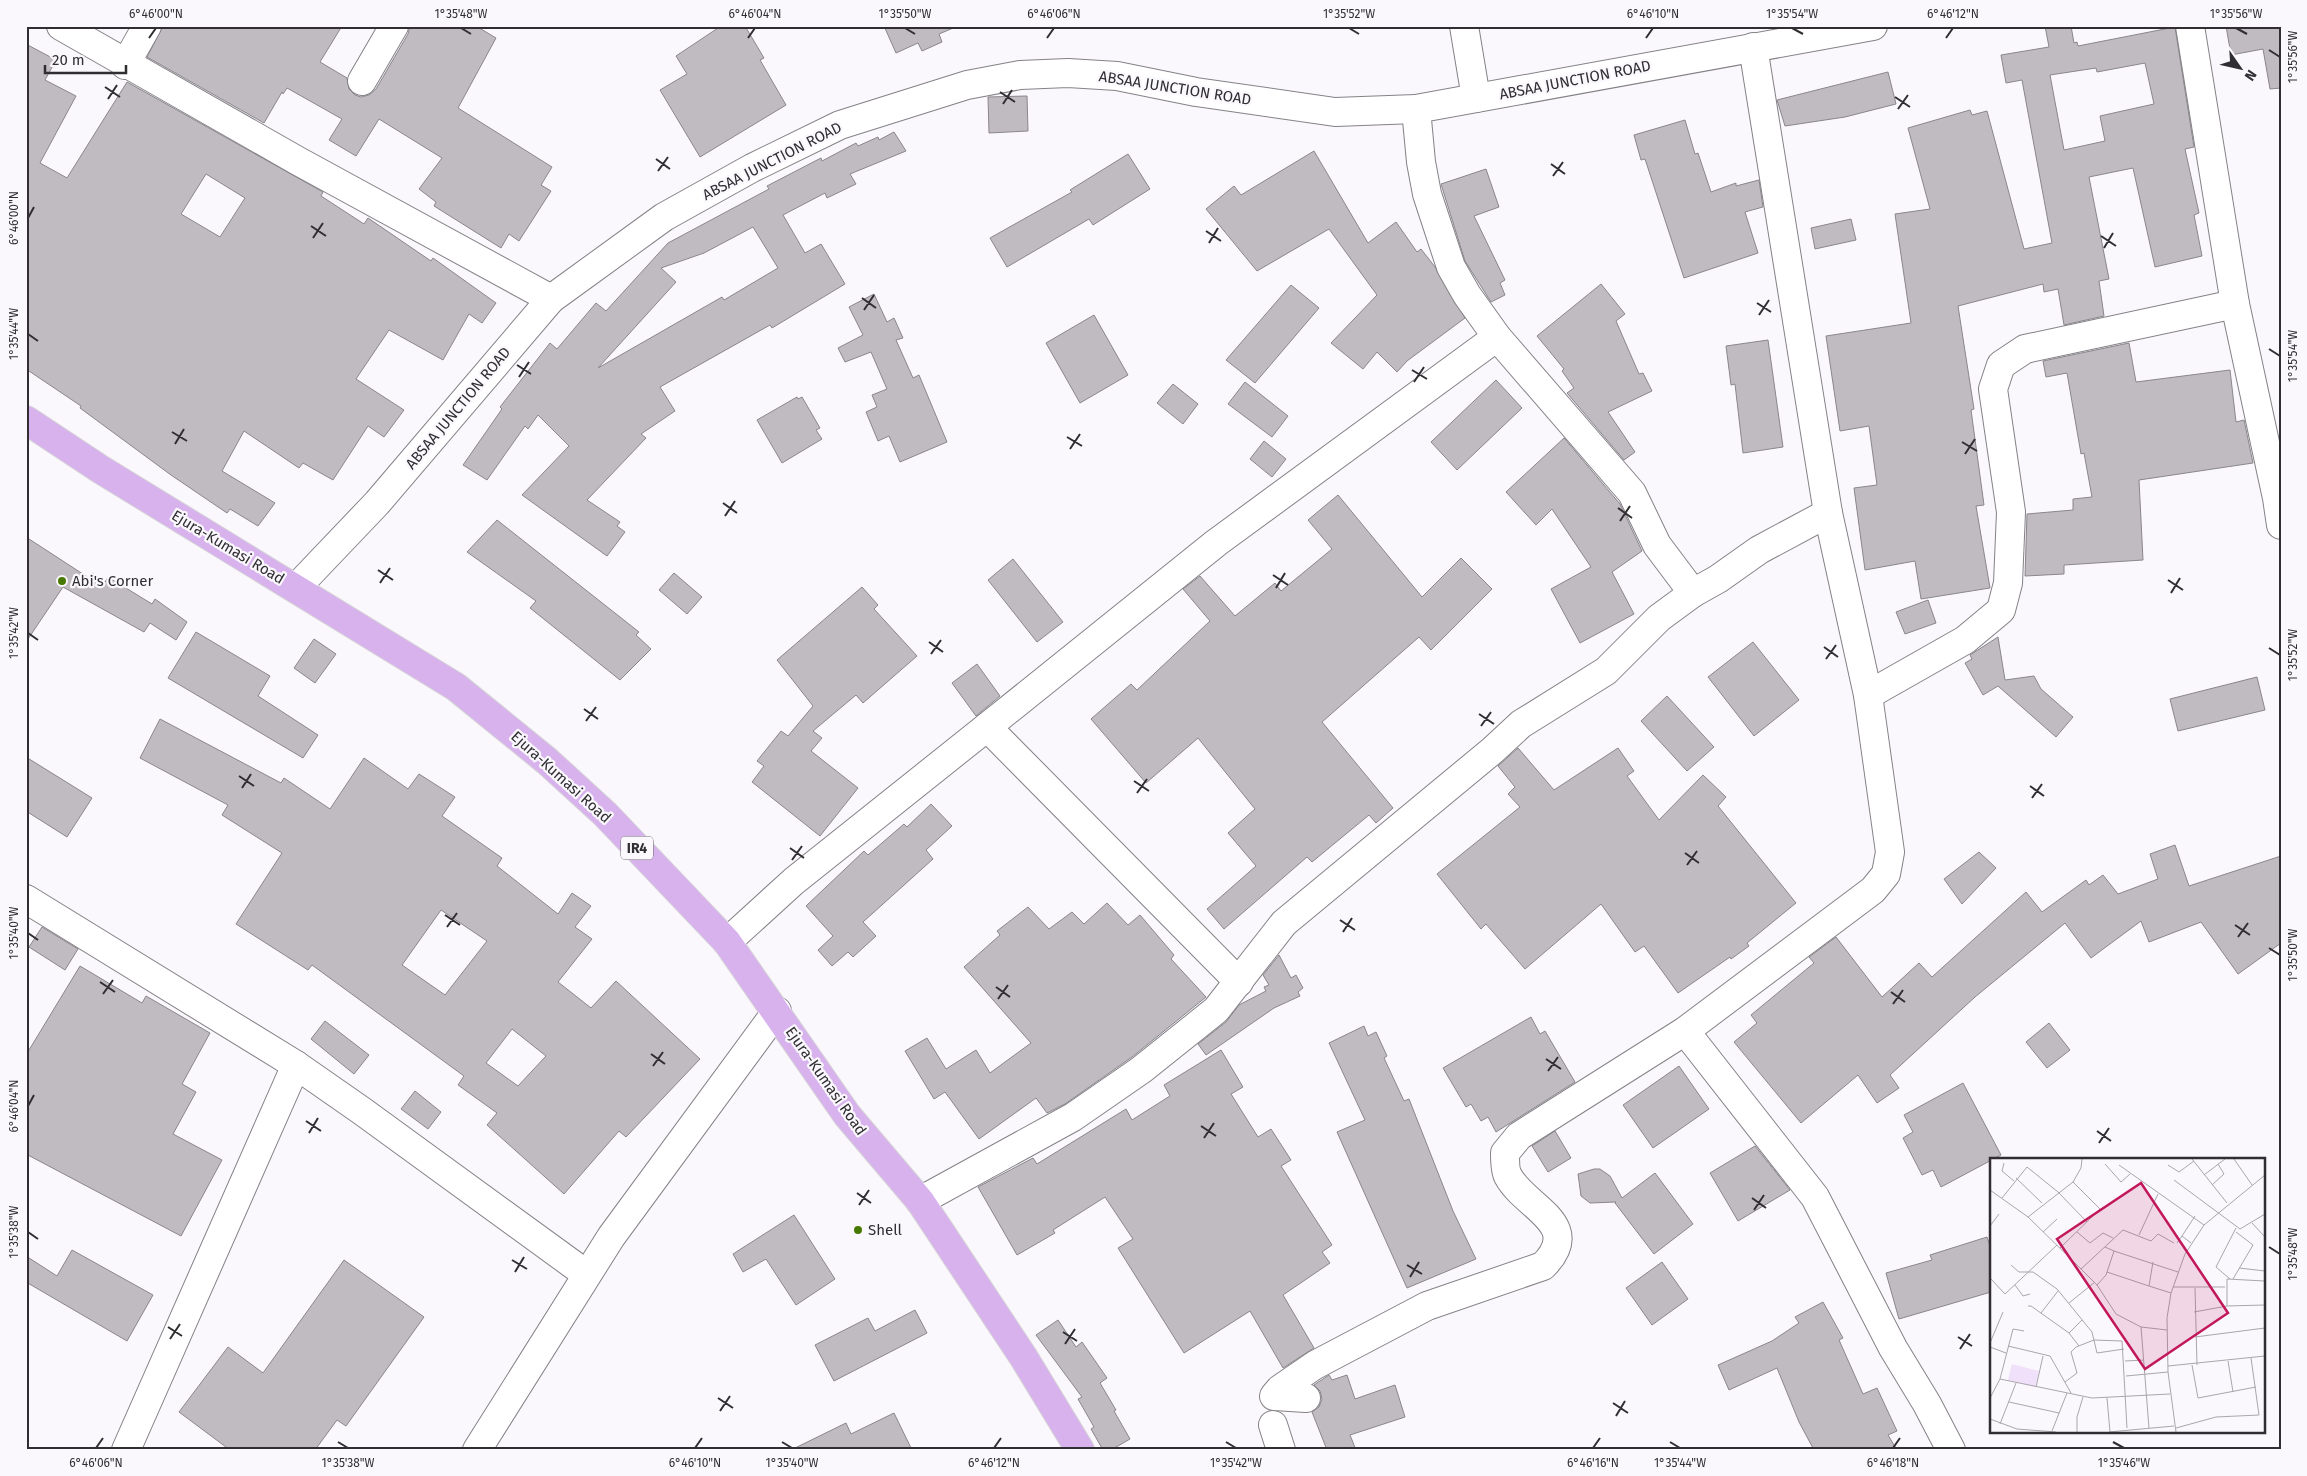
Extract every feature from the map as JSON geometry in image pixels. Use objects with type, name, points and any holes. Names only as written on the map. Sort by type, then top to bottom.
[{"type":"main road","name":"Ejura-Kumasi Road","points":[[26,420],[100,469],[456,687],[547,761],[604,814],[726,942],[776,1011],[847,1116],[920,1201],[1024,1358],[1080,1450]]},
{"type":"street","points":[[61,26],[125,64],[551,299]]},
{"type":"street","points":[[125,64],[147,26]]},
{"type":"street","points":[[362,81],[394,26]]},
{"type":"street","points":[[1464,26],[1476,98]]},
{"type":"street","name":"ABSAA JUNCTION ROAD","points":[[296,588],[377,503],[551,299],[664,217],[752,168],[840,125],[967,85],[1020,75],[1068,73],[1117,76],[1196,92],[1335,112],[1416,109],[1873,26]]},
{"type":"street","points":[[2190,26],[2236,304],[2279,497],[2281,525]]},
{"type":"street","points":[[1306,1398],[1274,1396],[1280,1389],[1315,1365],[1426,1306],[1542,1266],[1555,1253],[1557,1232],[1545,1213],[1508,1176],[1505,1153],[1519,1136],[1685,1031],[1873,890],[1886,874],[1890,863],[1868,695],[1828,513],[1753,47]]},
{"type":"street","points":[[1416,109],[1421,162],[1427,194],[1451,267],[1467,295],[1497,337],[1632,493],[1657,545],[1693,593]]},
{"type":"street","points":[[1868,695],[1965,640],[2001,610],[2008,583],[2011,512],[1993,389],[2001,365],[2025,349],[2236,304]]},
{"type":"street","points":[[726,942],[794,881],[1216,543],[1497,337]]},
{"type":"street","points":[[920,1201],[1072,1117],[1134,1076],[1216,1010],[1284,923],[1493,750],[1521,724],[1606,671],[1659,618],[1693,593],[1718,579],[1759,550],[1828,513]]},
{"type":"street","points":[[987,727],[1239,982]]},
{"type":"street","points":[[26,899],[296,1066],[362,1110],[586,1274]]},
{"type":"street","points":[[477,1450],[586,1274],[776,1011]]},
{"type":"street","points":[[1685,1031],[1815,1197],[1893,1348],[1927,1404],[1951,1450]]},
{"type":"street","points":[[126,1450],[296,1066]]},
{"type":"building","points":[[163,26],[342,26],[320,62],[347,78],[349,89],[355,95],[361,97],[369,95],[376,89],[408,34],[410,26],[476,26],[496,38],[458,108],[552,167],[541,185],[551,191],[519,241],[509,234],[501,248],[434,206],[436,202],[419,189],[442,158],[379,119],[356,156],[329,140],[342,119],[287,88],[283,94],[282,92],[264,123],[147,57]]},
{"type":"building","points":[[721,26],[745,26],[764,58],[760,60],[786,105],[700,157],[660,90],[687,74],[676,56]]},
{"type":"building","points":[[884,26],[958,26],[939,34],[942,42],[922,51],[918,43],[896,53]]},
{"type":"building","points":[[2045,26],[2071,26],[2074,43],[2077,42],[2078,46],[2175,27],[2194,147],[2185,149],[2199,213],[2194,215],[2202,256],[2155,267],[2133,168],[2089,177],[2109,279],[2099,281],[2104,316],[2064,325],[2058,289],[2044,292],[2043,284],[1958,306],[1974,409],[1971,410],[1984,505],[1976,506],[1990,588],[1921,599],[1915,561],[1865,570],[1854,488],[1877,485],[1869,426],[1840,431],[1826,336],[1911,323],[1895,214],[1930,209],[1908,128],[1970,110],[1972,115],[1987,111],[2024,249],[2052,243],[2022,80],[2006,83],[2001,55],[2049,47]],"holes":[[[2145,63],[2154,104],[2100,116],[2105,141],[2064,150],[2050,75],[2096,68],[2097,72]]]},
{"type":"building","points":[[2226,26],[2281,26],[2281,88],[2270,89],[2263,49],[2231,55]]},
{"type":"building","points":[[26,44],[56,60],[45,80],[76,96],[40,163],[67,178],[127,82],[323,192],[321,196],[364,224],[368,218],[431,261],[433,258],[496,303],[482,323],[469,314],[443,360],[389,330],[356,379],[404,410],[384,437],[368,426],[333,480],[303,463],[299,468],[244,431],[222,471],[275,503],[258,526],[230,509],[227,513],[171,475],[80,408],[81,406],[26,369]],"holes":[[[206,174],[245,198],[220,237],[181,214]]]},
{"type":"building","points":[[1888,72],[1896,104],[1845,117],[1785,126],[1777,100]]},
{"type":"building","points":[[1027,96],[1028,131],[989,133],[988,97]]},
{"type":"building","points":[[1685,120],[1695,154],[1698,153],[1711,192],[1736,183],[1736,186],[1759,180],[1763,207],[1745,212],[1758,253],[1684,278],[1645,159],[1641,160],[1634,135]]},
{"type":"building","points":[[894,132],[906,151],[850,174],[856,184],[827,198],[825,193],[783,215],[805,253],[821,244],[845,284],[772,328],[770,325],[660,387],[675,411],[641,434],[646,438],[587,500],[620,522],[617,526],[625,532],[607,556],[522,495],[569,446],[538,415],[528,429],[525,426],[487,480],[463,465],[502,409],[500,407],[550,343],[557,349],[596,303],[606,311],[668,243],[769,189],[767,186],[821,158],[822,161],[856,143],[858,146],[878,137],[879,140]],"holes":[[[753,227],[778,268],[724,300],[722,297],[598,368],[676,282],[661,268],[704,253]]]},
{"type":"building","points":[[1314,151],[1368,243],[1396,222],[1417,252],[1421,249],[1435,267],[1465,318],[1407,361],[1397,372],[1377,352],[1363,369],[1331,343],[1377,295],[1329,229],[1257,271],[1206,209],[1234,186],[1241,195]]},
{"type":"building","points":[[1128,154],[1150,189],[1093,225],[1089,219],[1007,267],[990,238],[1072,192],[1070,190]]},
{"type":"building","points":[[1486,169],[1499,207],[1474,216],[1505,280],[1500,283],[1505,295],[1491,302],[1465,261],[1441,184]]},
{"type":"building","points":[[1851,219],[1856,240],[1815,249],[1811,228]]},
{"type":"building","points":[[1601,284],[1625,314],[1616,321],[1639,374],[1643,373],[1652,391],[1608,412],[1635,452],[1624,460],[1567,393],[1574,388],[1562,371],[1564,369],[1537,336]]},
{"type":"building","points":[[1291,285],[1319,308],[1255,383],[1226,360]]},
{"type":"building","points":[[874,294],[887,322],[894,318],[903,338],[896,340],[913,378],[919,375],[947,442],[900,462],[889,436],[878,441],[866,412],[877,407],[872,395],[887,389],[871,352],[845,362],[838,348],[863,335],[849,307]]},
{"type":"building","points":[[1094,315],[1128,375],[1080,403],[1046,343]]},
{"type":"building","points":[[1768,340],[1783,447],[1743,453],[1735,384],[1731,385],[1726,346]]},
{"type":"building","points":[[2129,343],[2136,382],[2230,370],[2236,422],[2244,420],[2253,463],[2139,480],[2143,560],[2064,565],[2064,574],[2025,576],[2027,514],[2073,510],[2073,499],[2092,497],[2084,453],[2081,454],[2067,373],[2046,377],[2043,361]]},
{"type":"building","points":[[1496,380],[1522,408],[1457,470],[1431,442]]},
{"type":"building","points":[[1245,382],[1288,416],[1272,437],[1228,404]]},
{"type":"building","points":[[1173,384],[1198,404],[1183,424],[1157,403]]},
{"type":"building","points":[[797,397],[798,399],[802,397],[820,428],[816,430],[822,439],[782,463],[757,420]]},
{"type":"building","points":[[1564,438],[1620,504],[1642,551],[1612,572],[1634,614],[1580,643],[1551,589],[1591,567],[1552,509],[1536,525],[1506,492]]},
{"type":"building","points":[[1264,441],[1286,459],[1272,477],[1250,459]]},
{"type":"building","points":[[1338,495],[1422,597],[1461,558],[1492,589],[1431,650],[1419,637],[1322,722],[1393,808],[1376,823],[1369,815],[1312,862],[1307,857],[1224,929],[1207,909],[1256,866],[1228,833],[1255,809],[1198,738],[1146,783],[1091,719],[1131,684],[1137,690],[1210,621],[1183,589],[1200,576],[1235,616],[1275,583],[1281,591],[1332,549],[1308,520]]},
{"type":"building","points":[[497,520],[639,632],[636,635],[651,649],[620,680],[530,608],[536,601],[467,552]]},
{"type":"building","points":[[26,537],[89,578],[92,573],[105,582],[108,577],[152,604],[155,599],[187,622],[176,640],[150,623],[144,632],[63,587],[26,642]]},
{"type":"building","points":[[1013,559],[1063,622],[1037,642],[988,580]]},
{"type":"building","points":[[674,573],[702,597],[687,614],[659,590]]},
{"type":"building","points":[[862,587],[878,605],[874,609],[917,656],[863,703],[856,695],[813,731],[822,738],[811,751],[858,788],[820,836],[752,782],[764,766],[757,761],[781,731],[788,736],[813,706],[777,660]]},
{"type":"building","points":[[1928,600],[1936,623],[1905,634],[1896,612]]},
{"type":"building","points":[[196,632],[270,676],[258,696],[318,735],[303,758],[168,678]]},
{"type":"building","points":[[1998,637],[2005,680],[2034,676],[2041,689],[2073,717],[2056,737],[1998,686],[1983,695],[1965,663],[1972,659],[1970,655]]},
{"type":"building","points":[[314,639],[336,654],[315,683],[294,668]]},
{"type":"building","points":[[1753,642],[1799,700],[1754,736],[1708,677]]},
{"type":"building","points":[[977,664],[1000,696],[976,716],[952,683]]},
{"type":"building","points":[[2257,677],[2265,710],[2178,731],[2170,699]]},
{"type":"building","points":[[1667,696],[1714,747],[1687,771],[1641,721]]},
{"type":"building","points":[[160,719],[281,783],[284,778],[330,809],[364,758],[408,789],[419,774],[455,797],[442,816],[502,858],[497,866],[558,914],[572,893],[591,906],[575,927],[592,939],[558,982],[591,1008],[616,981],[700,1059],[626,1137],[619,1131],[564,1194],[487,1125],[497,1113],[458,1085],[464,1076],[312,965],[308,970],[236,924],[282,853],[222,815],[228,805],[140,758]],"holes":[[[441,910],[487,941],[445,995],[402,965]],[[512,1029],[546,1056],[518,1086],[486,1063]]]},
{"type":"building","points":[[1518,748],[1554,790],[1618,748],[1634,771],[1627,776],[1659,820],[1703,775],[1726,797],[1718,806],[1796,903],[1747,943],[1749,946],[1678,993],[1644,946],[1635,952],[1601,904],[1525,969],[1486,924],[1481,929],[1437,874],[1520,807],[1508,794],[1515,787],[1498,766]]},
{"type":"building","points":[[26,757],[92,798],[67,837],[26,811]]},
{"type":"building","points":[[931,804],[952,826],[926,850],[933,859],[863,922],[876,936],[853,957],[848,952],[832,966],[818,950],[833,936],[806,906],[864,851],[868,855],[904,824],[907,827]]},
{"type":"building","points":[[2175,845],[2189,886],[2281,856],[2281,943],[2238,974],[2201,922],[2149,942],[2141,921],[2091,958],[2065,923],[1975,997],[1890,1075],[1899,1088],[1877,1103],[1858,1075],[1801,1123],[1734,1042],[1757,1023],[1751,1015],[1814,963],[1809,957],[1836,937],[1882,997],[1919,963],[1932,977],[2026,892],[2042,912],[2086,880],[2089,885],[2103,875],[2118,894],[2158,879],[2150,854]]},
{"type":"building","points":[[1979,852],[1996,868],[1962,904],[1944,879]]},
{"type":"building","points":[[1107,903],[1128,925],[1140,915],[1174,955],[1171,959],[1206,997],[1132,1057],[1065,1104],[1047,1113],[1036,1098],[979,1139],[945,1092],[934,1099],[905,1051],[927,1038],[946,1069],[976,1050],[990,1073],[1031,1043],[964,967],[1000,935],[997,931],[1028,907],[1049,929],[1072,912],[1084,924]]},
{"type":"building","points":[[42,927],[78,949],[65,970],[29,947]]},
{"type":"building","points":[[1279,955],[1291,978],[1296,975],[1303,988],[1298,992],[1300,996],[1274,1008],[1206,1055],[1198,1044],[1226,1022],[1239,1005],[1266,991],[1264,987],[1269,985],[1263,975]]},
{"type":"building","points":[[80,966],[142,1003],[146,996],[210,1033],[182,1084],[196,1092],[173,1134],[222,1160],[181,1236],[26,1154],[26,1055]]},
{"type":"building","points":[[1531,1017],[1540,1034],[1545,1031],[1575,1082],[1496,1132],[1488,1117],[1481,1121],[1471,1104],[1466,1107],[1443,1068]]},
{"type":"building","points":[[325,1021],[369,1055],[354,1074],[311,1039]]},
{"type":"building","points":[[2049,1023],[2070,1050],[2047,1068],[2026,1042]]},
{"type":"building","points":[[1364,1026],[1368,1036],[1376,1032],[1387,1056],[1384,1058],[1404,1101],[1409,1099],[1453,1211],[1476,1259],[1407,1288],[1337,1132],[1365,1120],[1329,1043]]},
{"type":"building","points":[[1221,1050],[1243,1087],[1231,1094],[1258,1137],[1271,1129],[1291,1160],[1281,1166],[1332,1245],[1322,1252],[1330,1263],[1283,1295],[1314,1348],[1283,1368],[1250,1311],[1184,1353],[1118,1248],[1133,1239],[1105,1197],[1053,1230],[1055,1233],[1017,1255],[978,1187],[1033,1158],[1037,1164],[1126,1109],[1132,1120],[1170,1096],[1164,1085]]},
{"type":"building","points":[[1679,1066],[1709,1109],[1653,1148],[1623,1105]]},
{"type":"building","points":[[1963,1083],[2001,1155],[1990,1158],[1990,1161],[1941,1187],[1933,1170],[1922,1175],[1903,1138],[1913,1132],[1904,1115]]},
{"type":"building","points":[[415,1091],[441,1112],[428,1129],[401,1109]]},
{"type":"building","points":[[1555,1131],[1571,1158],[1548,1172],[1532,1146]]},
{"type":"building","points":[[1755,1146],[1790,1190],[1738,1221],[1710,1173]]},
{"type":"building","points":[[1600,1169],[1610,1176],[1622,1198],[1655,1173],[1693,1224],[1654,1254],[1616,1202],[1590,1203],[1581,1196],[1578,1174]]},
{"type":"building","points":[[794,1215],[835,1279],[796,1305],[766,1259],[743,1272],[733,1254]]},
{"type":"building","points":[[1987,1237],[1990,1246],[1990,1292],[1899,1319],[1886,1273],[1932,1260],[1930,1255]]},
{"type":"building","points":[[72,1250],[153,1295],[127,1341],[26,1282],[26,1256],[57,1276]]},
{"type":"building","points":[[344,1260],[424,1317],[346,1426],[337,1420],[315,1450],[230,1450],[179,1412],[228,1347],[263,1373]]},
{"type":"building","points":[[1662,1262],[1688,1299],[1652,1325],[1626,1288]]},
{"type":"building","points":[[1823,1302],[1843,1338],[1839,1340],[1863,1394],[1877,1388],[1897,1431],[1888,1435],[1897,1450],[1814,1450],[1799,1422],[1777,1368],[1729,1390],[1718,1365],[1772,1341],[1799,1323],[1795,1317]]},
{"type":"building","points":[[915,1310],[927,1333],[834,1381],[815,1345],[868,1318],[875,1331]]},
{"type":"building","points":[[1058,1320],[1076,1347],[1082,1342],[1107,1378],[1100,1383],[1130,1439],[1111,1450],[1103,1450],[1091,1429],[1094,1427],[1078,1399],[1082,1397],[1036,1335]]},
{"type":"building","points":[[1329,1375],[1332,1380],[1347,1375],[1355,1399],[1395,1385],[1405,1417],[1350,1435],[1356,1450],[1327,1450],[1312,1412],[1319,1407],[1322,1399],[1320,1391],[1314,1385]]},
{"type":"building","points":[[894,1413],[912,1450],[791,1450],[846,1423],[851,1434]]},
{"type":"place","name":"Abi's Corner","points":[[62,581]]},
{"type":"place","name":"Shell","points":[[858,1230]]}]
